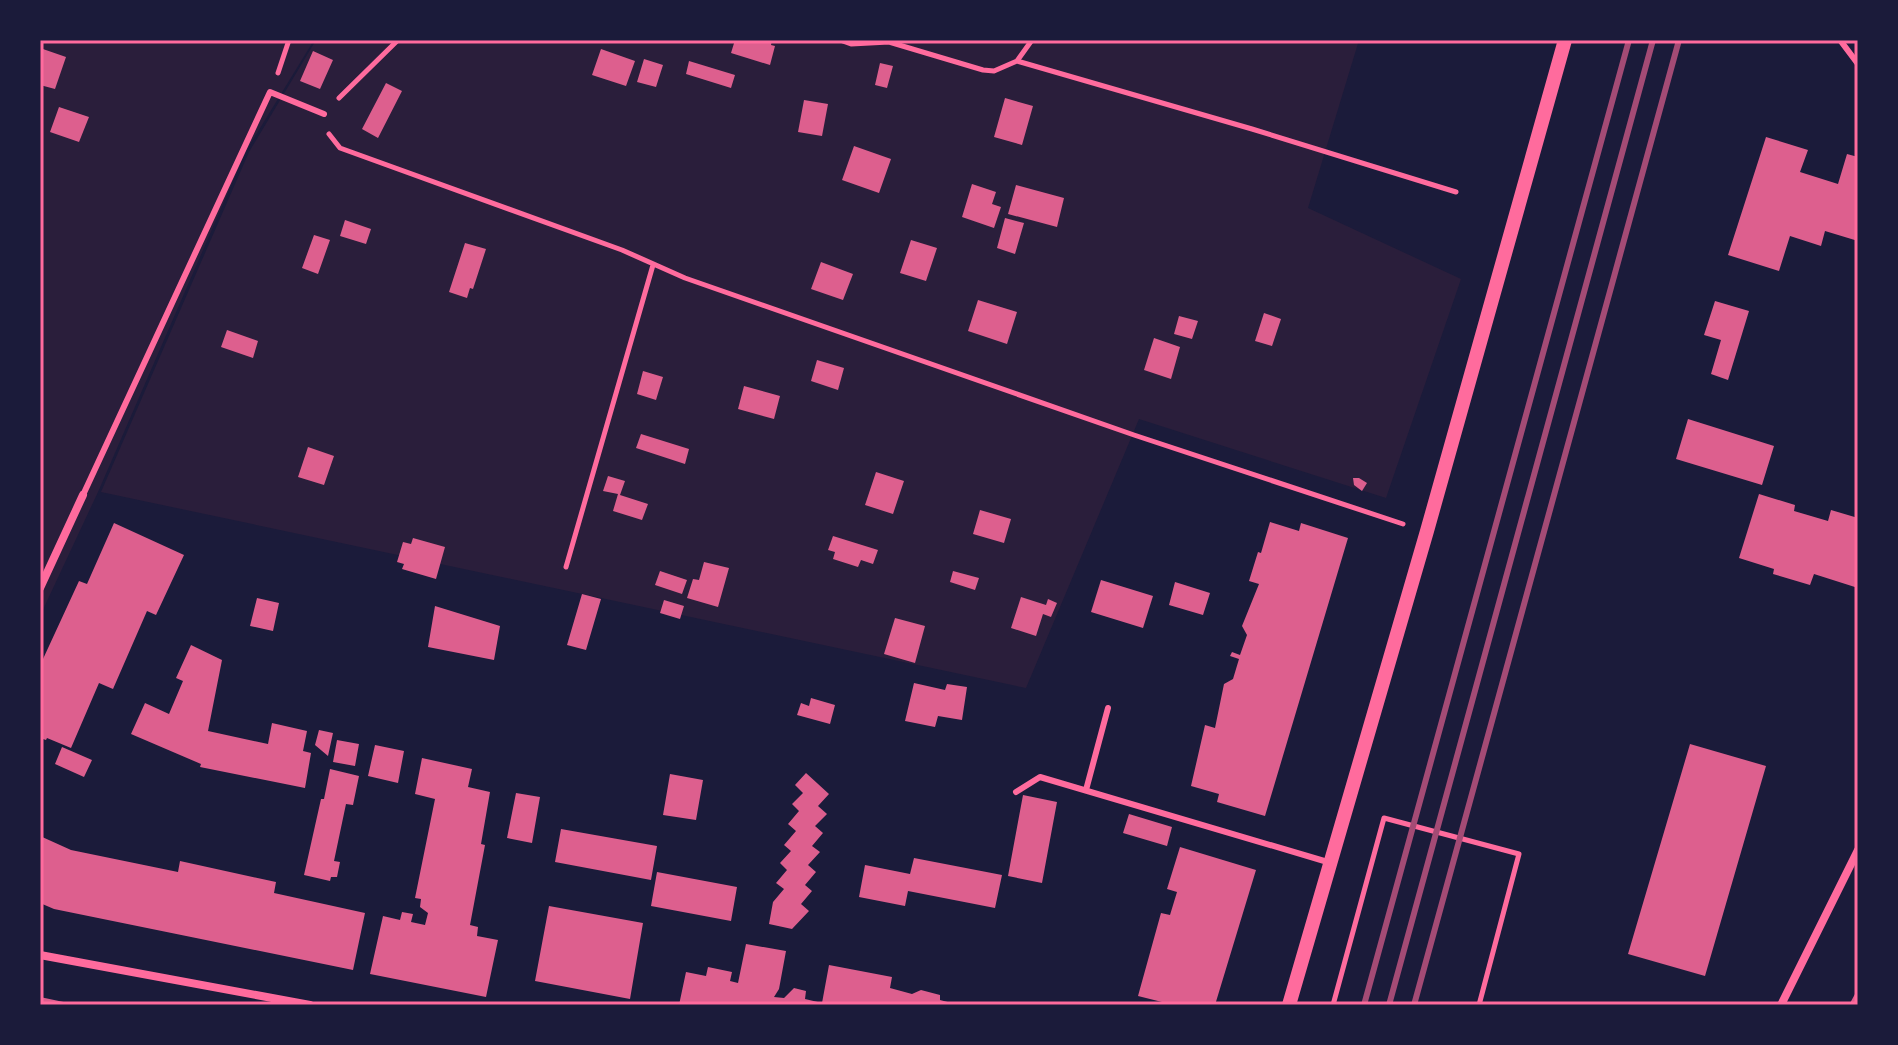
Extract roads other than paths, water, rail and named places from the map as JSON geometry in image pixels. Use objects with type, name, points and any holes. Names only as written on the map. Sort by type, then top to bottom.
[{"type":"street","points":[[1289,1005],[1565,40]]},
{"type":"street","points":[[40,588],[83,495]]},
{"type":"street","points":[[1781,1005],[1858,850]]},
{"type":"street","points":[[40,955],[310,1005]]},
{"type":"lane","points":[[1840,40],[1858,64]]},
{"type":"lane","points":[[83,495],[270,92],[324,114]]},
{"type":"lane","points":[[1086,790],[1108,708]]},
{"type":"lane","points":[[1016,792],[1040,777],[1331,863]]},
{"type":"railway","points":[[1364,1005],[1629,40]]},
{"type":"railway","points":[[1389,1005],[1653,40]]},
{"type":"railway","points":[[1414,1005],[1679,40]]}]
